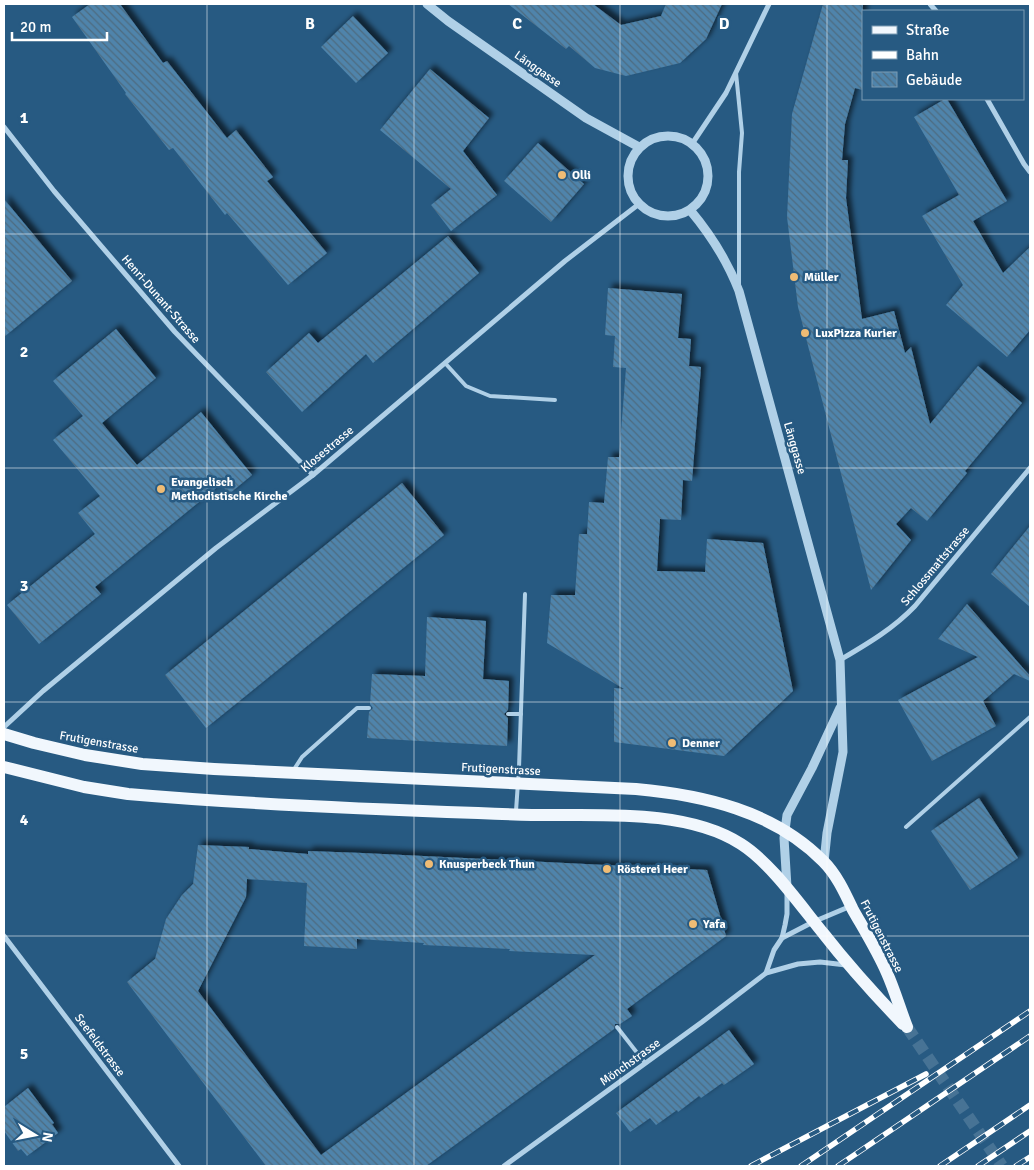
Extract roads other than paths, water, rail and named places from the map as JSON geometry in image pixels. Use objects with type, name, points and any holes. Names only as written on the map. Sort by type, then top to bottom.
[{"type":"main road","name":"Frutigenstrasse","points":[[4,734],[43,746],[118,761],[177,767],[670,792],[718,802],[784,830],[805,844],[824,862],[834,874],[887,972],[906,1027],[849,966],[787,889],[759,858],[742,844],[697,825],[628,816],[516,815],[171,798],[84,788],[4,767]]},
{"type":"street","name":"Länggasse","points":[[427,4],[448,21],[586,118],[639,147]]},
{"type":"street","points":[[692,144],[726,93],[769,4]]},
{"type":"street","points":[[989,100],[1030,172]]},
{"type":"street","name":"Henri-Dunant-Strasse","points":[[4,127],[54,191],[175,332],[313,476]]},
{"type":"street","points":[[660,136],[682,138],[692,144],[701,153],[708,177],[706,190],[699,201],[690,210],[680,215],[658,215],[647,211],[632,196],[627,176],[633,155],[639,147],[649,140],[660,136]]},
{"type":"street","name":"Klosestrasse","points":[[4,727],[43,691],[216,548],[313,476],[565,261],[639,204]]},
{"type":"street","name":"Länggasse","points":[[690,210],[723,255],[739,291],[840,660],[843,752],[827,833],[824,862]]},
{"type":"street","name":"Schlossmattstrasse","points":[[840,660],[878,637],[910,612],[1030,468]]},
{"type":"street","name":"Länggasse","points":[[787,889],[784,830],[787,814],[812,768],[841,705]]},
{"type":"street","points":[[766,973],[774,950],[782,938],[788,914],[787,889]]},
{"type":"street","points":[[782,938],[813,922],[852,906]]},
{"type":"street","name":"Seefeldstrasse","points":[[4,936],[179,1166]]},
{"type":"street","name":"Mönchstrasse","points":[[504,1166],[766,973],[805,963],[820,962],[849,966]]},
{"type":"lane","points":[[736,71],[742,133],[739,172],[739,291]]},
{"type":"lane","points":[[445,363],[466,386],[490,396],[555,400]]},
{"type":"lane","points":[[516,815],[525,594]]},
{"type":"lane","points":[[292,772],[302,757],[357,708],[369,708]]},
{"type":"lane","points":[[508,714],[521,714]]},
{"type":"lane","points":[[906,827],[1030,716]]},
{"type":"lane","points":[[617,1027],[645,1063]]},
{"type":"tunnel","points":[[907,1027],[1002,1166]]},
{"type":"railway","points":[[801,1166],[1030,1011]]},
{"type":"railway","points":[[838,1166],[1030,1036]]},
{"type":"railway","points":[[751,1166],[926,1074]]},
{"type":"railway","points":[[940,1166],[1030,1105]]},
{"type":"railway","points":[[978,1166],[1030,1131]]},
{"type":"railway","points":[[1016,1166],[1030,1157]]},
{"type":"place","name":"Olli","points":[[562,175]]},
{"type":"place","name":"Müller","points":[[794,277]]},
{"type":"place","name":"LuxPizza Kurier","points":[[805,333]]},
{"type":"place","name":"Evangelisch Methodistische Kirche","points":[[161,489]]},
{"type":"place","name":"Denner","points":[[672,743]]},
{"type":"place","name":"Knusperbeck Thun","points":[[429,864]]},
{"type":"place","name":"Rösterei Heer","points":[[607,869]]},
{"type":"place","name":"Yafa","points":[[693,924]]}]
